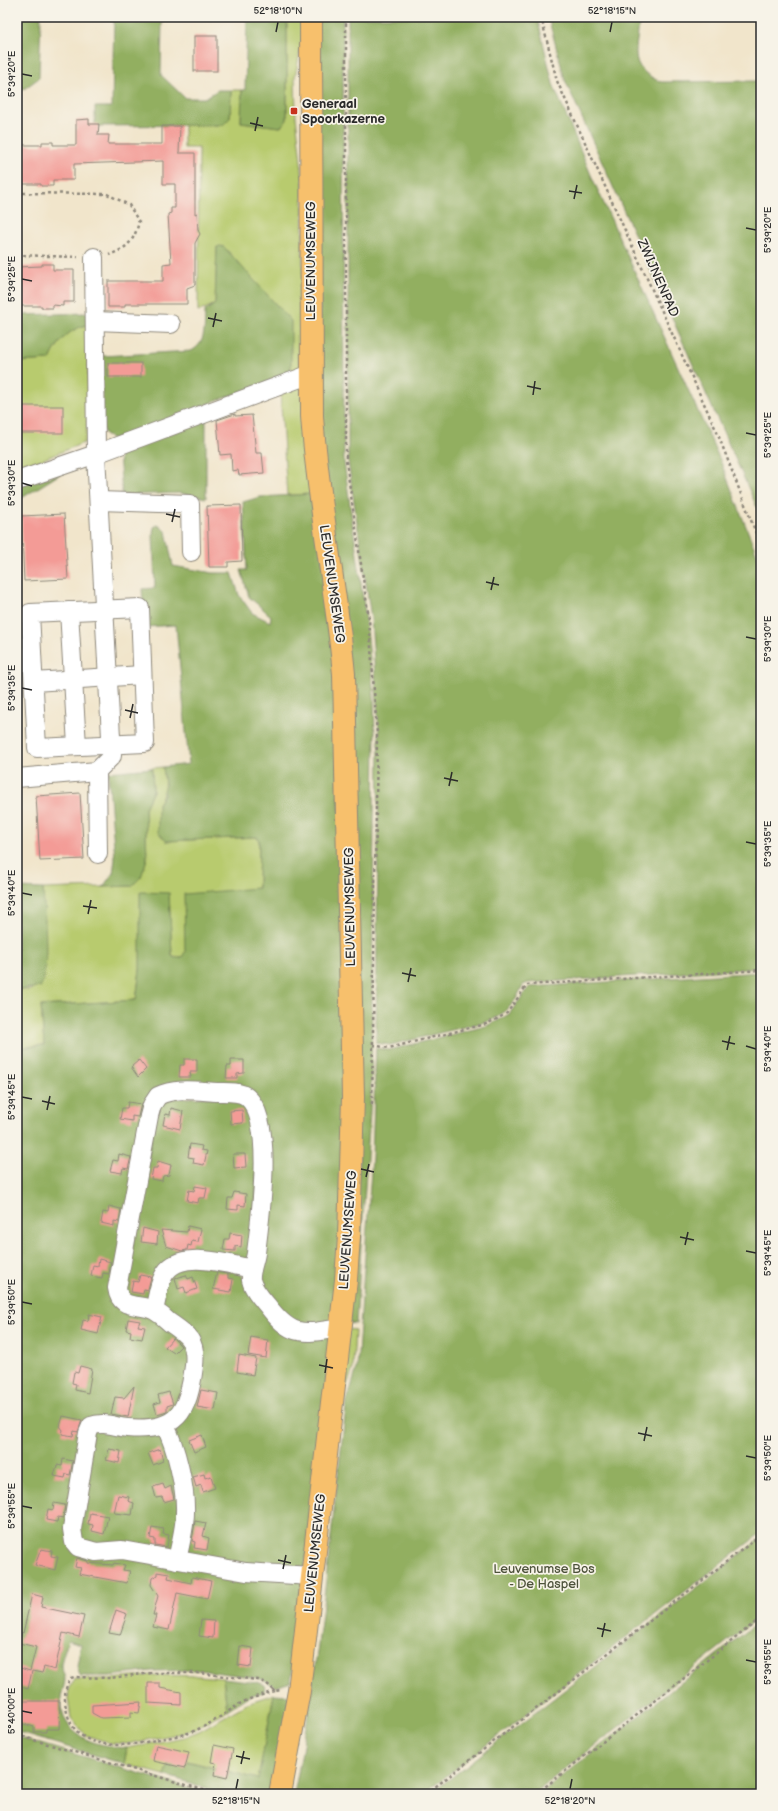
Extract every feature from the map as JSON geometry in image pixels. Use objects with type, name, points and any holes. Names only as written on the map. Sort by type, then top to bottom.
[{"type":"main road","name":"LEUVENUMSEWEG","points":[[280,1794],[299,1691],[340,1328],[349,1236],[353,1096],[347,737],[341,636],[315,465],[311,374],[310,17]]},
{"type":"lane","points":[[17,778],[97,771],[112,756],[96,454],[94,257]]},
{"type":"lane","points":[[94,321],[171,324]]},
{"type":"lane","points":[[17,481],[96,454],[311,374]]},
{"type":"lane","points":[[99,502],[190,504],[191,552]]},
{"type":"lane","points":[[140,608],[145,743],[37,748],[30,613],[69,611],[140,608]]},
{"type":"lane","points":[[69,611],[77,746]]},
{"type":"lane","points":[[34,682],[142,675]]},
{"type":"lane","points":[[97,771],[98,854]]},
{"type":"lane","points":[[312,1576],[246,1572],[122,1550],[96,1552],[78,1547],[72,1536],[88,1433],[91,1426],[103,1424],[127,1428],[165,1426],[179,1415],[185,1407],[192,1382],[194,1346],[190,1338],[154,1310],[126,1304],[118,1296],[117,1288],[149,1116],[152,1105],[158,1096],[165,1092],[176,1090],[232,1093],[246,1096],[253,1104],[261,1124],[264,1148],[263,1194],[255,1260],[251,1279],[258,1294],[284,1326],[296,1332],[340,1328]]},
{"type":"lane","points":[[154,1310],[162,1278],[166,1270],[183,1261],[196,1260],[252,1269]]},
{"type":"lane","points":[[165,1426],[178,1464],[184,1493],[185,1512],[177,1560]]},
{"type":"path","name":"LEUVENUMSEWEG","points":[[346,17],[346,461],[369,619],[377,734],[373,1045],[390,1048],[486,1024],[507,1013],[527,985],[761,970]]},
{"type":"path","name":"ZWIJNENPAD","points":[[541,17],[557,81],[717,432],[761,546]]},
{"type":"path","points":[[17,193],[107,194],[129,205],[139,222],[136,236],[125,248],[110,255],[94,257],[17,255]]},
{"type":"path","points":[[426,1794],[761,1535]]},
{"type":"path","points":[[536,1794],[761,1618]]},
{"type":"path","points":[[275,1691],[266,1683],[258,1680],[199,1673],[152,1673],[110,1678],[74,1677],[69,1681],[66,1689],[65,1704],[69,1719],[84,1737],[110,1745],[127,1746],[183,1735],[198,1729],[249,1699],[275,1691],[299,1691]]},
{"type":"path","points":[[17,1735],[217,1794]]},
{"type":"green space","points":[[17,17],[41,17],[39,78],[17,94]]},
{"type":"green space","points":[[114,17],[169,17],[162,21],[161,75],[185,98],[205,98],[218,90],[231,90],[230,118],[223,125],[95,126],[95,107],[112,107]]},
{"type":"green space","points":[[247,17],[287,17],[287,120],[280,127],[241,122],[242,90],[245,90]]},
{"type":"green space","points":[[287,17],[304,17],[304,31],[295,77],[296,116],[303,180],[302,366],[291,373],[217,247],[215,304],[198,312],[199,148],[184,148],[184,124],[223,125],[230,118],[231,90],[242,90],[241,122],[281,127],[287,120]]},
{"type":"green space","points":[[316,17],[343,17],[344,462],[366,619],[374,698],[375,734],[371,1097],[356,1324],[348,1323],[359,1158],[322,463]]},
{"type":"green space","points":[[348,17],[537,17],[553,84],[591,175],[720,460],[761,565],[761,968],[528,983],[523,985],[516,999],[507,1010],[496,1018],[390,1045],[376,1043],[379,733],[371,618],[348,461]]},
{"type":"green space","points":[[548,17],[639,17],[636,47],[638,63],[649,76],[661,82],[761,81],[761,516],[565,80]]},
{"type":"green space","points":[[217,247],[224,247],[291,321],[291,373],[113,439],[105,435],[102,427],[102,356],[191,351],[196,348],[200,344],[204,334],[205,311],[215,304]]},
{"type":"green space","points":[[88,313],[88,325],[75,329],[64,337],[50,360],[17,362],[17,320],[21,315]]},
{"type":"green space","points":[[88,325],[88,441],[17,470],[17,362],[50,360],[64,337],[75,329]]},
{"type":"green space","points":[[298,386],[303,388],[312,494],[287,495],[280,391]]},
{"type":"green space","points":[[206,420],[206,498],[179,493],[122,495],[119,453]]},
{"type":"green space","points":[[60,474],[17,501],[17,486]]},
{"type":"green space","points":[[312,494],[334,636],[348,1115],[335,1322],[296,1329],[256,1279],[256,1103],[165,1089],[114,1288],[180,1333],[192,1362],[172,1418],[95,1421],[72,1543],[302,1580],[291,1682],[275,1687],[267,1681],[258,1678],[199,1670],[152,1671],[110,1676],[80,1676],[77,1666],[81,1644],[68,1640],[61,1664],[65,1676],[65,1684],[61,1697],[62,1711],[66,1722],[82,1737],[92,1742],[127,1748],[124,1764],[17,1732],[17,1048],[44,1045],[41,1006],[136,1000],[140,970],[140,892],[169,893],[172,956],[175,958],[182,957],[185,952],[184,894],[258,888],[259,840],[257,837],[166,841],[158,832],[158,804],[164,794],[165,784],[163,767],[189,764],[176,625],[145,627],[142,589],[155,588],[153,534],[154,527],[158,525],[166,531],[173,566],[213,573],[232,573],[239,595],[252,613],[270,622],[271,616],[249,597],[241,570],[247,570],[243,502],[260,497]]},
{"type":"green space","points":[[163,767],[164,786],[158,804],[166,841],[257,837],[259,840],[258,888],[245,890],[182,957],[172,956],[169,893],[140,970],[136,1000],[41,1006],[44,1045],[17,1048],[17,990],[31,990],[45,956],[43,889],[132,886],[147,859],[145,808],[153,791],[152,768]]},
{"type":"green space","points":[[152,768],[153,791],[145,808],[147,859],[141,877],[132,886],[103,887],[113,873],[115,859],[108,772]]},
{"type":"green space","points":[[17,888],[43,889],[46,953],[44,977],[41,987],[17,990]]},
{"type":"green space","name":"Leuvenumse Bos - De Haspel","points":[[761,972],[761,1533],[423,1794],[294,1794],[318,1647],[347,1401],[357,1368],[372,1157],[376,1048],[389,1050],[486,1026],[509,1014],[529,987]]},
{"type":"green space","points":[[239,1096],[258,1125],[253,1254],[245,1262],[182,1258],[154,1300],[123,1299],[159,1099]]},
{"type":"green space","points":[[183,1264],[238,1270],[263,1306],[331,1339],[305,1568],[189,1559],[187,1512],[171,1431],[197,1363],[170,1324],[162,1302],[161,1291],[165,1278]]},
{"type":"green space","points":[[347,1329],[355,1330],[353,1369],[342,1399]]},
{"type":"green space","points":[[93,1429],[161,1429],[180,1480],[176,1553],[88,1547],[75,1530]]},
{"type":"green space","points":[[761,1538],[761,1615],[533,1794],[430,1794]]},
{"type":"green space","points":[[761,1620],[761,1794],[539,1794]]},
{"type":"green space","points":[[152,1675],[223,1678],[227,1710],[183,1733],[127,1744],[110,1743],[85,1735],[71,1718],[68,1698],[69,1689],[75,1679],[110,1679]]},
{"type":"green space","points":[[223,1678],[257,1682],[265,1685],[264,1692],[248,1696],[227,1710]]},
{"type":"green space","points":[[274,1694],[258,1779],[172,1757],[164,1775],[124,1764],[127,1748],[184,1737],[199,1731],[250,1702]]},
{"type":"green space","points":[[274,1694],[287,1695],[289,1697],[274,1794],[226,1794],[164,1775],[171,1757],[258,1779]]},
{"type":"green space","points":[[17,1737],[209,1794],[17,1794]]},
{"type":"building","points":[[194,36],[217,36],[217,71],[194,71]]},
{"type":"building","points":[[89,119],[89,124],[99,124],[98,135],[109,135],[108,144],[162,144],[162,126],[180,126],[179,153],[195,153],[195,214],[197,213],[198,230],[200,234],[195,243],[195,285],[187,288],[187,304],[125,304],[125,307],[108,307],[108,281],[163,281],[163,264],[171,263],[168,214],[171,213],[171,208],[175,208],[175,184],[163,184],[163,161],[74,164],[74,180],[53,180],[53,186],[41,186],[41,184],[17,184],[17,145],[42,145],[42,142],[53,142],[53,145],[76,145],[76,120]]},
{"type":"building","points":[[42,264],[53,264],[53,270],[74,270],[74,302],[63,302],[63,306],[53,305],[53,308],[42,308],[42,306],[17,306],[17,267],[42,266]]},
{"type":"building","points":[[108,363],[141,363],[141,377],[108,377]]},
{"type":"building","points":[[17,406],[63,406],[63,433],[17,433]]},
{"type":"building","points":[[235,414],[235,416],[252,415],[256,453],[262,453],[264,473],[239,475],[238,470],[232,471],[231,454],[220,455],[217,420]]},
{"type":"building","points":[[241,505],[242,561],[228,562],[228,567],[209,567],[207,506]]},
{"type":"building","points":[[64,514],[68,579],[24,581],[21,516]]},
{"type":"building","points":[[80,793],[84,859],[40,861],[36,796]]},
{"type":"building","points":[[184,1059],[197,1059],[197,1072],[190,1072],[191,1077],[179,1077],[180,1065],[184,1065]]},
{"type":"building","points":[[139,1060],[146,1069],[138,1077],[131,1067]]},
{"type":"building","points":[[231,1060],[244,1060],[244,1073],[237,1074],[237,1078],[226,1078],[227,1066],[231,1066]]},
{"type":"building","points":[[128,1102],[141,1104],[138,1117],[132,1116],[132,1121],[120,1119],[122,1108],[127,1108]]},
{"type":"building","points":[[171,1108],[183,1111],[180,1129],[163,1125],[165,1114],[170,1115]]},
{"type":"building","points":[[242,1110],[243,1123],[231,1124],[230,1111]]},
{"type":"building","points":[[190,1144],[202,1146],[201,1150],[207,1151],[204,1165],[193,1163],[194,1158],[188,1157]]},
{"type":"building","points":[[119,1154],[131,1157],[128,1169],[123,1168],[122,1173],[110,1171],[113,1160],[118,1161]]},
{"type":"building","points":[[233,1154],[245,1154],[246,1167],[234,1168]]},
{"type":"building","points":[[158,1161],[171,1165],[169,1175],[163,1176],[162,1181],[151,1179],[153,1168],[157,1168]]},
{"type":"building","points":[[195,1186],[207,1188],[205,1198],[199,1198],[198,1203],[187,1201],[189,1190],[194,1191]]},
{"type":"building","points":[[234,1192],[246,1194],[245,1206],[238,1205],[238,1210],[227,1209],[228,1198],[232,1198]]},
{"type":"building","points":[[109,1206],[121,1209],[119,1222],[114,1221],[114,1226],[101,1223],[103,1212],[108,1213]]},
{"type":"building","points":[[188,1226],[201,1229],[198,1242],[192,1241],[191,1246],[188,1245],[187,1250],[182,1251],[166,1246],[161,1230],[187,1232]]},
{"type":"building","points":[[143,1228],[158,1232],[157,1244],[141,1242]]},
{"type":"building","points":[[230,1233],[242,1235],[241,1247],[235,1246],[235,1251],[223,1250],[225,1239],[229,1239]]},
{"type":"building","points":[[99,1259],[111,1262],[109,1274],[103,1273],[102,1278],[91,1276],[93,1265],[98,1266]]},
{"type":"building","points":[[217,1272],[228,1274],[228,1278],[233,1279],[231,1292],[213,1289]]},
{"type":"building","points":[[140,1275],[151,1277],[148,1290],[144,1289],[143,1294],[131,1292],[133,1281],[138,1282]]},
{"type":"building","points":[[186,1275],[188,1279],[193,1277],[197,1289],[186,1293],[184,1287],[178,1289],[175,1278]]},
{"type":"building","points":[[89,1314],[102,1317],[98,1334],[81,1330],[83,1320],[88,1321]]},
{"type":"building","points":[[128,1319],[140,1321],[138,1326],[145,1327],[142,1339],[130,1337],[131,1331],[126,1330]]},
{"type":"building","points":[[251,1337],[268,1340],[266,1358],[248,1355]]},
{"type":"building","points":[[173,1338],[181,1346],[174,1353],[165,1347]]},
{"type":"building","points":[[239,1355],[256,1358],[253,1375],[237,1372]]},
{"type":"building","points":[[80,1366],[92,1369],[88,1393],[75,1390],[76,1384],[72,1383],[74,1372],[78,1373]]},
{"type":"building","points":[[134,1386],[128,1417],[111,1414],[115,1397],[124,1398]]},
{"type":"building","points":[[201,1390],[218,1393],[215,1410],[197,1407]]},
{"type":"building","points":[[169,1392],[173,1404],[167,1406],[167,1411],[157,1414],[154,1404],[160,1402],[158,1395]]},
{"type":"building","points":[[63,1416],[82,1420],[78,1432],[74,1431],[73,1436],[62,1434],[63,1430],[60,1426]]},
{"type":"building","points":[[202,1435],[206,1447],[194,1452],[189,1440]]},
{"type":"building","points":[[109,1449],[121,1451],[119,1463],[106,1460]]},
{"type":"building","points":[[160,1449],[163,1461],[153,1465],[148,1453]]},
{"type":"building","points":[[63,1459],[73,1461],[70,1475],[66,1474],[65,1478],[54,1476],[57,1465],[62,1466]]},
{"type":"building","points":[[204,1474],[205,1478],[211,1476],[215,1488],[203,1492],[201,1485],[196,1487],[193,1477]]},
{"type":"building","points":[[163,1484],[165,1489],[171,1486],[174,1499],[164,1502],[162,1497],[156,1498],[153,1487]]},
{"type":"building","points":[[118,1495],[129,1497],[128,1501],[134,1503],[132,1515],[114,1513]]},
{"type":"building","points":[[54,1503],[65,1505],[63,1518],[58,1517],[57,1522],[46,1520],[48,1509],[53,1510]]},
{"type":"building","points":[[90,1513],[108,1516],[104,1534],[92,1531],[93,1525],[88,1524]]},
{"type":"building","points":[[195,1521],[206,1523],[203,1536],[209,1538],[207,1550],[194,1548],[195,1542],[192,1541]]},
{"type":"building","points":[[152,1527],[164,1529],[163,1534],[169,1535],[167,1547],[155,1545],[155,1539],[150,1538]]},
{"type":"building","points":[[41,1549],[52,1551],[51,1556],[58,1557],[55,1570],[35,1565]]},
{"type":"building","points":[[77,1558],[88,1561],[88,1563],[113,1565],[114,1563],[125,1565],[123,1570],[130,1571],[127,1583],[79,1574],[81,1568],[75,1567]]},
{"type":"building","points":[[157,1572],[169,1574],[168,1578],[191,1583],[192,1577],[211,1581],[207,1599],[177,1593],[169,1630],[153,1627],[156,1615],[153,1615],[158,1596],[151,1585],[152,1578],[157,1575]]},
{"type":"building","points":[[32,1594],[43,1597],[41,1607],[84,1616],[79,1637],[63,1633],[55,1670],[44,1667],[42,1673],[32,1671],[28,1689],[17,1686],[17,1667],[30,1671],[36,1647],[19,1643],[22,1632],[23,1633]]},
{"type":"building","points":[[116,1610],[127,1614],[120,1635],[109,1633]]},
{"type":"building","points":[[201,1620],[214,1621],[213,1638],[199,1636]]},
{"type":"building","points":[[240,1646],[253,1648],[251,1667],[238,1665]]},
{"type":"building","points":[[148,1683],[160,1683],[160,1688],[181,1692],[181,1705],[148,1703]]},
{"type":"building","points":[[22,1701],[60,1701],[59,1729],[46,1729],[46,1732],[34,1732],[34,1727],[17,1722],[17,1715]]},
{"type":"building","points":[[141,1702],[139,1713],[131,1712],[131,1717],[101,1718],[92,1713],[92,1705]]},
{"type":"building","points":[[156,1745],[189,1752],[185,1768],[153,1761]]},
{"type":"building","points":[[214,1745],[233,1749],[227,1778],[214,1775],[216,1763],[211,1762]]},
{"type":"place","name":"Generaal Spoorkazerne","points":[[294,111]]}]
